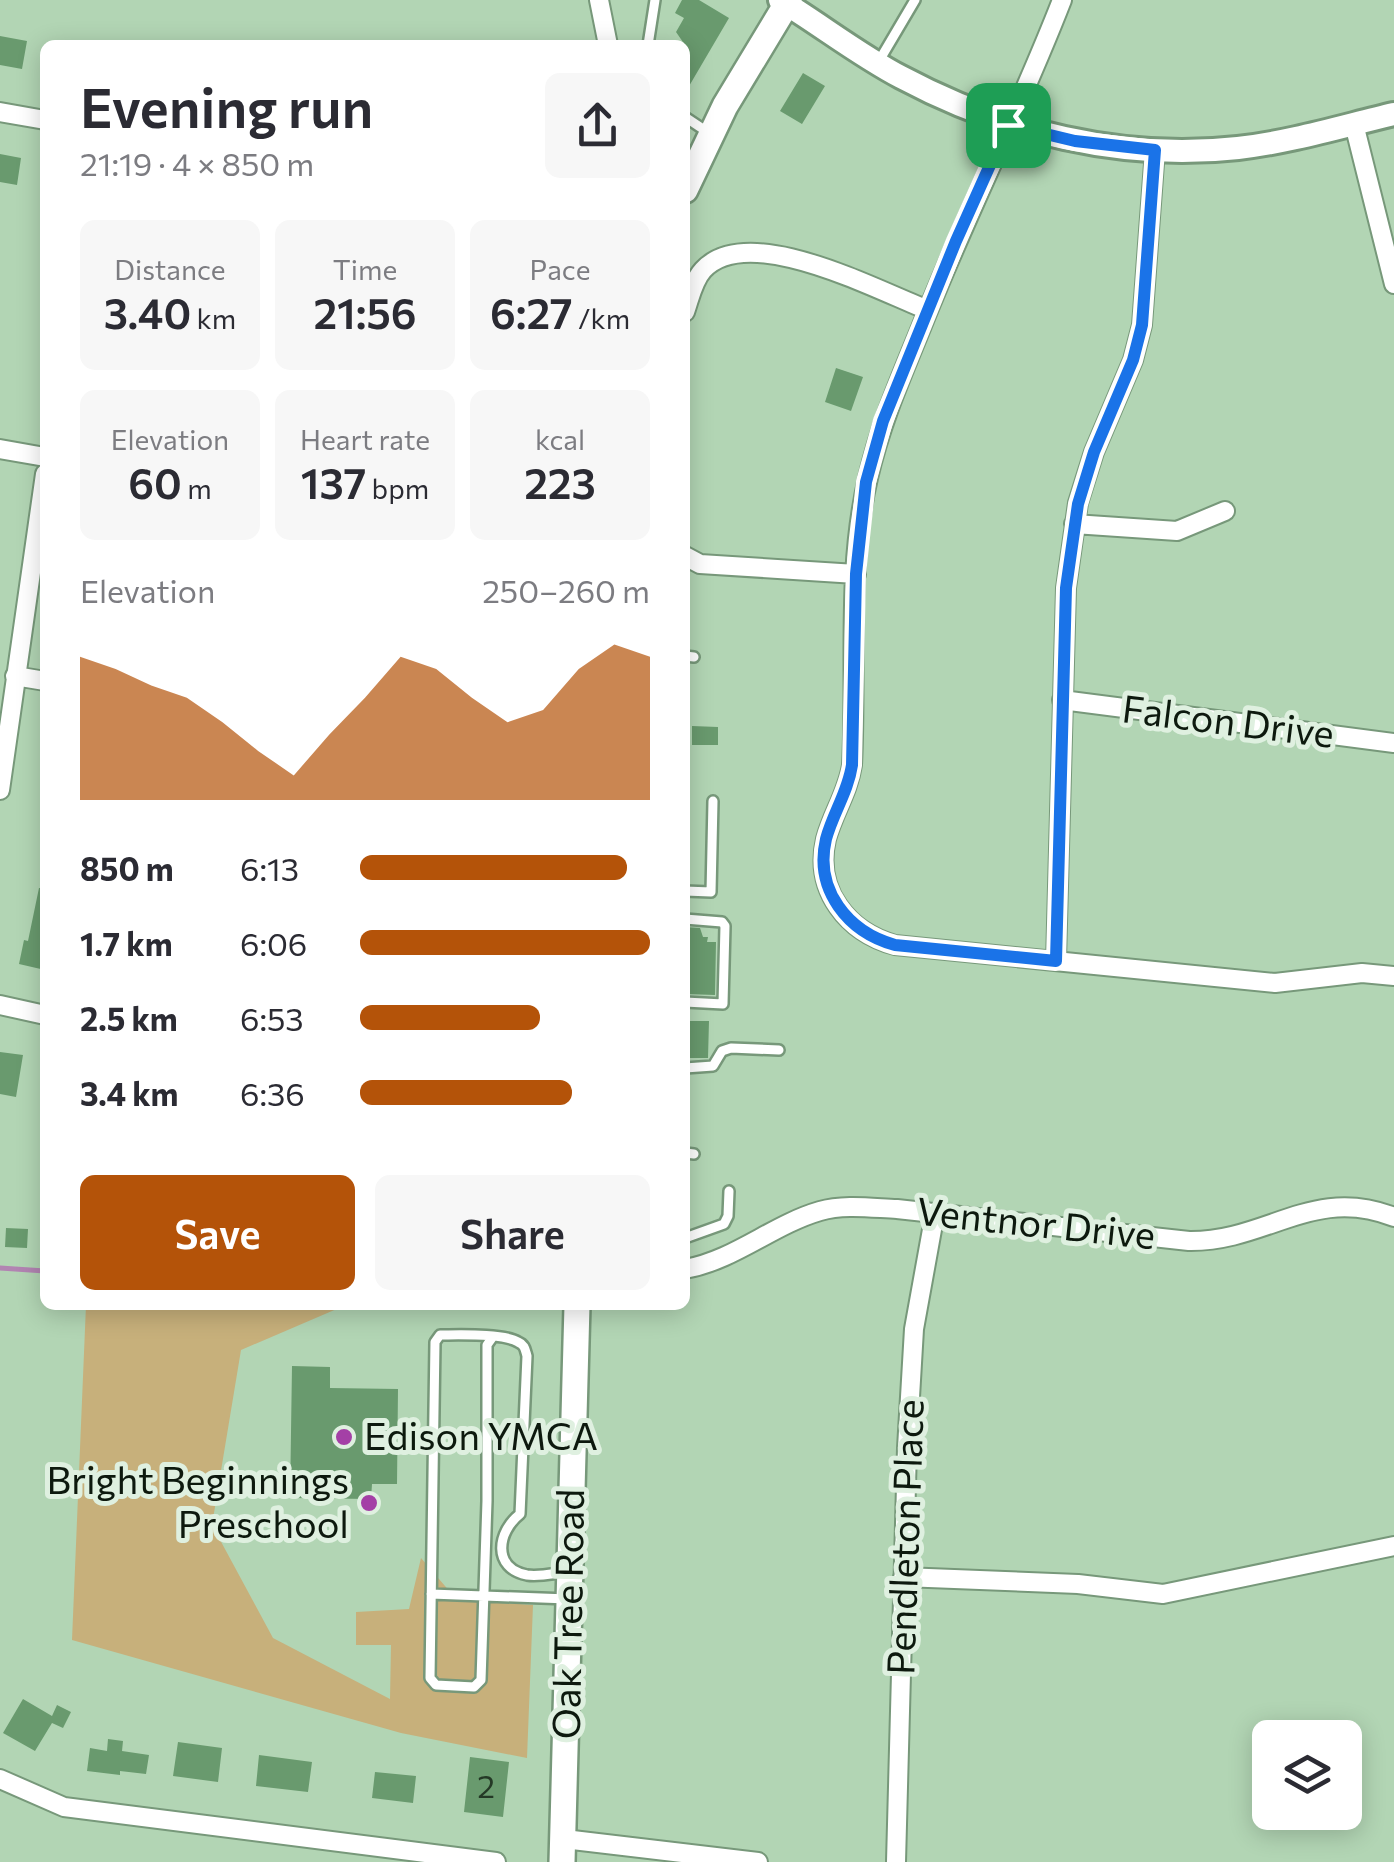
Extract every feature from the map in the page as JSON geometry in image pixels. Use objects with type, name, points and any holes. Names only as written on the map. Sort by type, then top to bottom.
[{"type":"main road","points":[[690,179],[785,1]]},
{"type":"main road","name":"Oak Tree Road","points":[[563,1851],[577,1310]]},
{"type":"street","points":[[599,0],[607,40]]},
{"type":"street","points":[[1062,0],[928,310],[883,421],[866,482],[856,574],[852,765],[847,791],[827,836],[824,872],[837,906],[862,932],[895,945],[1275,983],[1362,973],[1394,976]]},
{"type":"street","points":[[785,1],[902,78],[1008,125],[1075,141],[1155,150],[1238,148],[1394,114]]},
{"type":"street","points":[[0,112],[40,119]]},
{"type":"street","points":[[1354,124],[1394,284]]},
{"type":"street","points":[[1056,961],[1066,588],[1074,524],[1094,452],[1133,360],[1142,325],[1155,150]]},
{"type":"street","points":[[690,297],[705,268],[740,251],[787,256],[928,310]]},
{"type":"street","points":[[0,449],[40,457]]},
{"type":"street","points":[[0,790],[40,509]]},
{"type":"street","points":[[1074,524],[1177,531],[1226,511]]},
{"type":"street","points":[[690,559],[700,564],[856,574]]},
{"type":"street","points":[[16,676],[40,680]]},
{"type":"street","name":"Falcon Drive","points":[[1062,700],[1394,743]]},
{"type":"street","points":[[0,1006],[40,1014]]},
{"type":"street","name":"Ventnor Drive","points":[[690,1268],[710,1264],[822,1210],[852,1207],[1214,1242],[1326,1206],[1353,1205],[1394,1217]]},
{"type":"street","name":"Pendleton Place","points":[[896,1862],[914,1329],[935,1213]]},
{"type":"street","points":[[903,1577],[1078,1584],[1162,1594],[1394,1546]]},
{"type":"street","points":[[0,1779],[64,1807],[496,1862]]},
{"type":"street","points":[[563,1851],[758,1862]]},
{"type":"lane","points":[[649,40],[655,0]]},
{"type":"lane","points":[[878,63],[914,0]]},
{"type":"lane","points":[[690,120],[711,134]]},
{"type":"lane","points":[[690,891],[711,892],[714,800]]},
{"type":"lane","points":[[690,919],[722,922],[725,956],[723,1004],[690,1002]]},
{"type":"lane","points":[[690,1068],[713,1066],[722,1051],[730,1048],[778,1050]]},
{"type":"lane","points":[[690,1236],[724,1224],[729,1191]]},
{"type":"lane","points":[[492,1338],[487,1346],[481,1680],[474,1687],[436,1685],[430,1678],[434,1342],[440,1334],[492,1338],[516,1340],[524,1346],[527,1356],[520,1514],[508,1523],[500,1538],[503,1555],[509,1566],[532,1576],[570,1572]]},
{"type":"lane","points":[[431,1594],[570,1599]]},
{"type":"shaded area","points":[[86,1310],[334,1310],[241,1350],[212,1525],[273,1638],[390,1699],[391,1645],[356,1645],[356,1612],[409,1609],[421,1558],[457,1600],[533,1605],[527,1758],[401,1733],[72,1640]]},
{"type":"building","points":[[682,0],[699,0],[729,18],[690,84],[690,40],[682,40],[676,32],[684,18],[675,13]]},
{"type":"building","points":[[0,36],[27,41],[22,69],[0,65]]},
{"type":"building","points":[[803,73],[825,86],[802,124],[780,111]]},
{"type":"building","points":[[0,154],[21,158],[17,185],[0,182]]},
{"type":"building","points":[[836,368],[863,377],[851,411],[825,402]]},
{"type":"building","points":[[692,726],[718,727],[718,745],[692,745]]},
{"type":"building","points":[[40,888],[40,969],[19,964],[24,940],[28,941]]},
{"type":"building","points":[[690,927],[700,928],[703,937],[708,937],[707,942],[716,942],[715,995],[690,994]]},
{"type":"building","points":[[690,1021],[709,1021],[708,1058],[690,1058]]},
{"type":"building","points":[[0,1052],[23,1055],[16,1097],[0,1094]]},
{"type":"building","points":[[6,1228],[28,1229],[27,1248],[5,1247]]},
{"type":"building","name":"Edison YMCA","points":[[292,1366],[330,1367],[330,1388],[398,1389],[397,1484],[372,1484],[371,1499],[290,1498]]},
{"type":"building","points":[[23,1699],[52,1716],[57,1705],[71,1712],[63,1728],[52,1723],[35,1751],[3,1733]]},
{"type":"building","points":[[108,1739],[123,1741],[122,1751],[149,1755],[146,1774],[87,1771],[90,1748],[107,1751]]},
{"type":"building","points":[[178,1742],[222,1748],[218,1782],[173,1776]]},
{"type":"building","points":[[259,1755],[312,1762],[308,1792],[256,1786]]},
{"type":"building","points":[[470,1757],[509,1762],[503,1817],[464,1812]]},
{"type":"building","points":[[375,1772],[416,1776],[413,1803],[372,1798]]},
{"type":"waterway","points":[[0,1268],[40,1271]]},
{"type":"place","name":"Edison YMCA","points":[[344,1437]]},
{"type":"place","name":"Bright Beginnings Preschool","points":[[369,1503]]},
{"type":"route","points":[[1008,125],[1075,141],[1155,150],[1142,325],[1133,360],[1094,452],[1078,504],[1066,588],[1056,961],[878,940],[848,920],[829,890],[824,872],[827,836],[847,791],[852,765],[856,574],[866,482],[883,421],[1008,125]]}]
